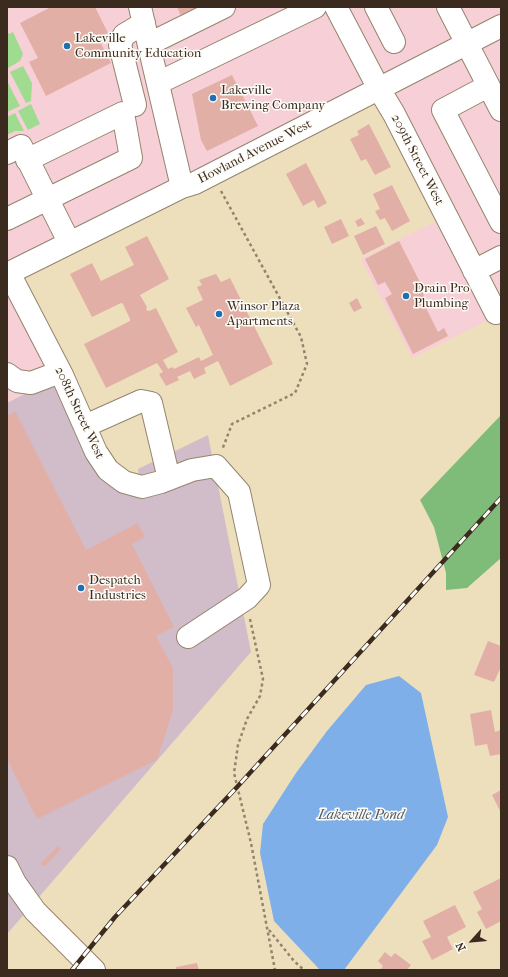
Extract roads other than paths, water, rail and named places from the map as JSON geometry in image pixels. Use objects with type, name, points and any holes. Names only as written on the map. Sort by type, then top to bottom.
[{"type":"street","points":[[149,44],[224,7]]},
{"type":"street","points":[[27,160],[129,109],[159,90],[315,7]]},
{"type":"street","name":"209th Street West","points":[[336,7],[379,89],[394,114],[496,313]]},
{"type":"street","points":[[376,7],[394,42]]},
{"type":"street","points":[[448,7],[501,110]]},
{"type":"street","points":[[142,15],[182,187]]},
{"type":"street","points":[[7,219],[131,158],[129,109],[120,45],[124,35],[142,15]]},
{"type":"street","name":"Howland Avenue West","points":[[8,273],[182,187],[195,183],[501,26]]},
{"type":"street","points":[[488,86],[443,110],[501,222]]},
{"type":"street","points":[[7,153],[21,146],[69,242]]},
{"type":"street","points":[[474,271],[501,257]]},
{"type":"street","name":"208th Street West","points":[[8,273],[60,372],[101,462],[115,476],[124,482],[142,487],[169,480],[192,470],[216,466],[239,492],[259,585],[247,598],[188,637]]},
{"type":"street","points":[[7,374],[17,381],[31,384],[60,372]]},
{"type":"street","points":[[84,426],[141,401],[151,404],[169,480]]},
{"type":"street","points":[[7,867],[15,883],[35,911],[94,970]]},
{"type":"water","name":"Lakeville Pond","points":[[399,676],[421,693],[448,817],[437,845],[344,970],[320,970],[274,921],[260,853],[263,824],[296,773],[327,731],[366,685]]},
{"type":"railway","points":[[72,970],[115,917],[238,786],[501,498]]},
{"type":"place","name":"Lakeville Community Education","points":[[67,46]]},
{"type":"place","name":"Lakeville Brewing Company","points":[[213,98]]},
{"type":"place","name":"Drain Pro Plumbing","points":[[406,296]]},
{"type":"place","name":"Winsor Plaza Apartments","points":[[219,314]]},
{"type":"place","name":"Despatch Industries","points":[[81,588]]}]
